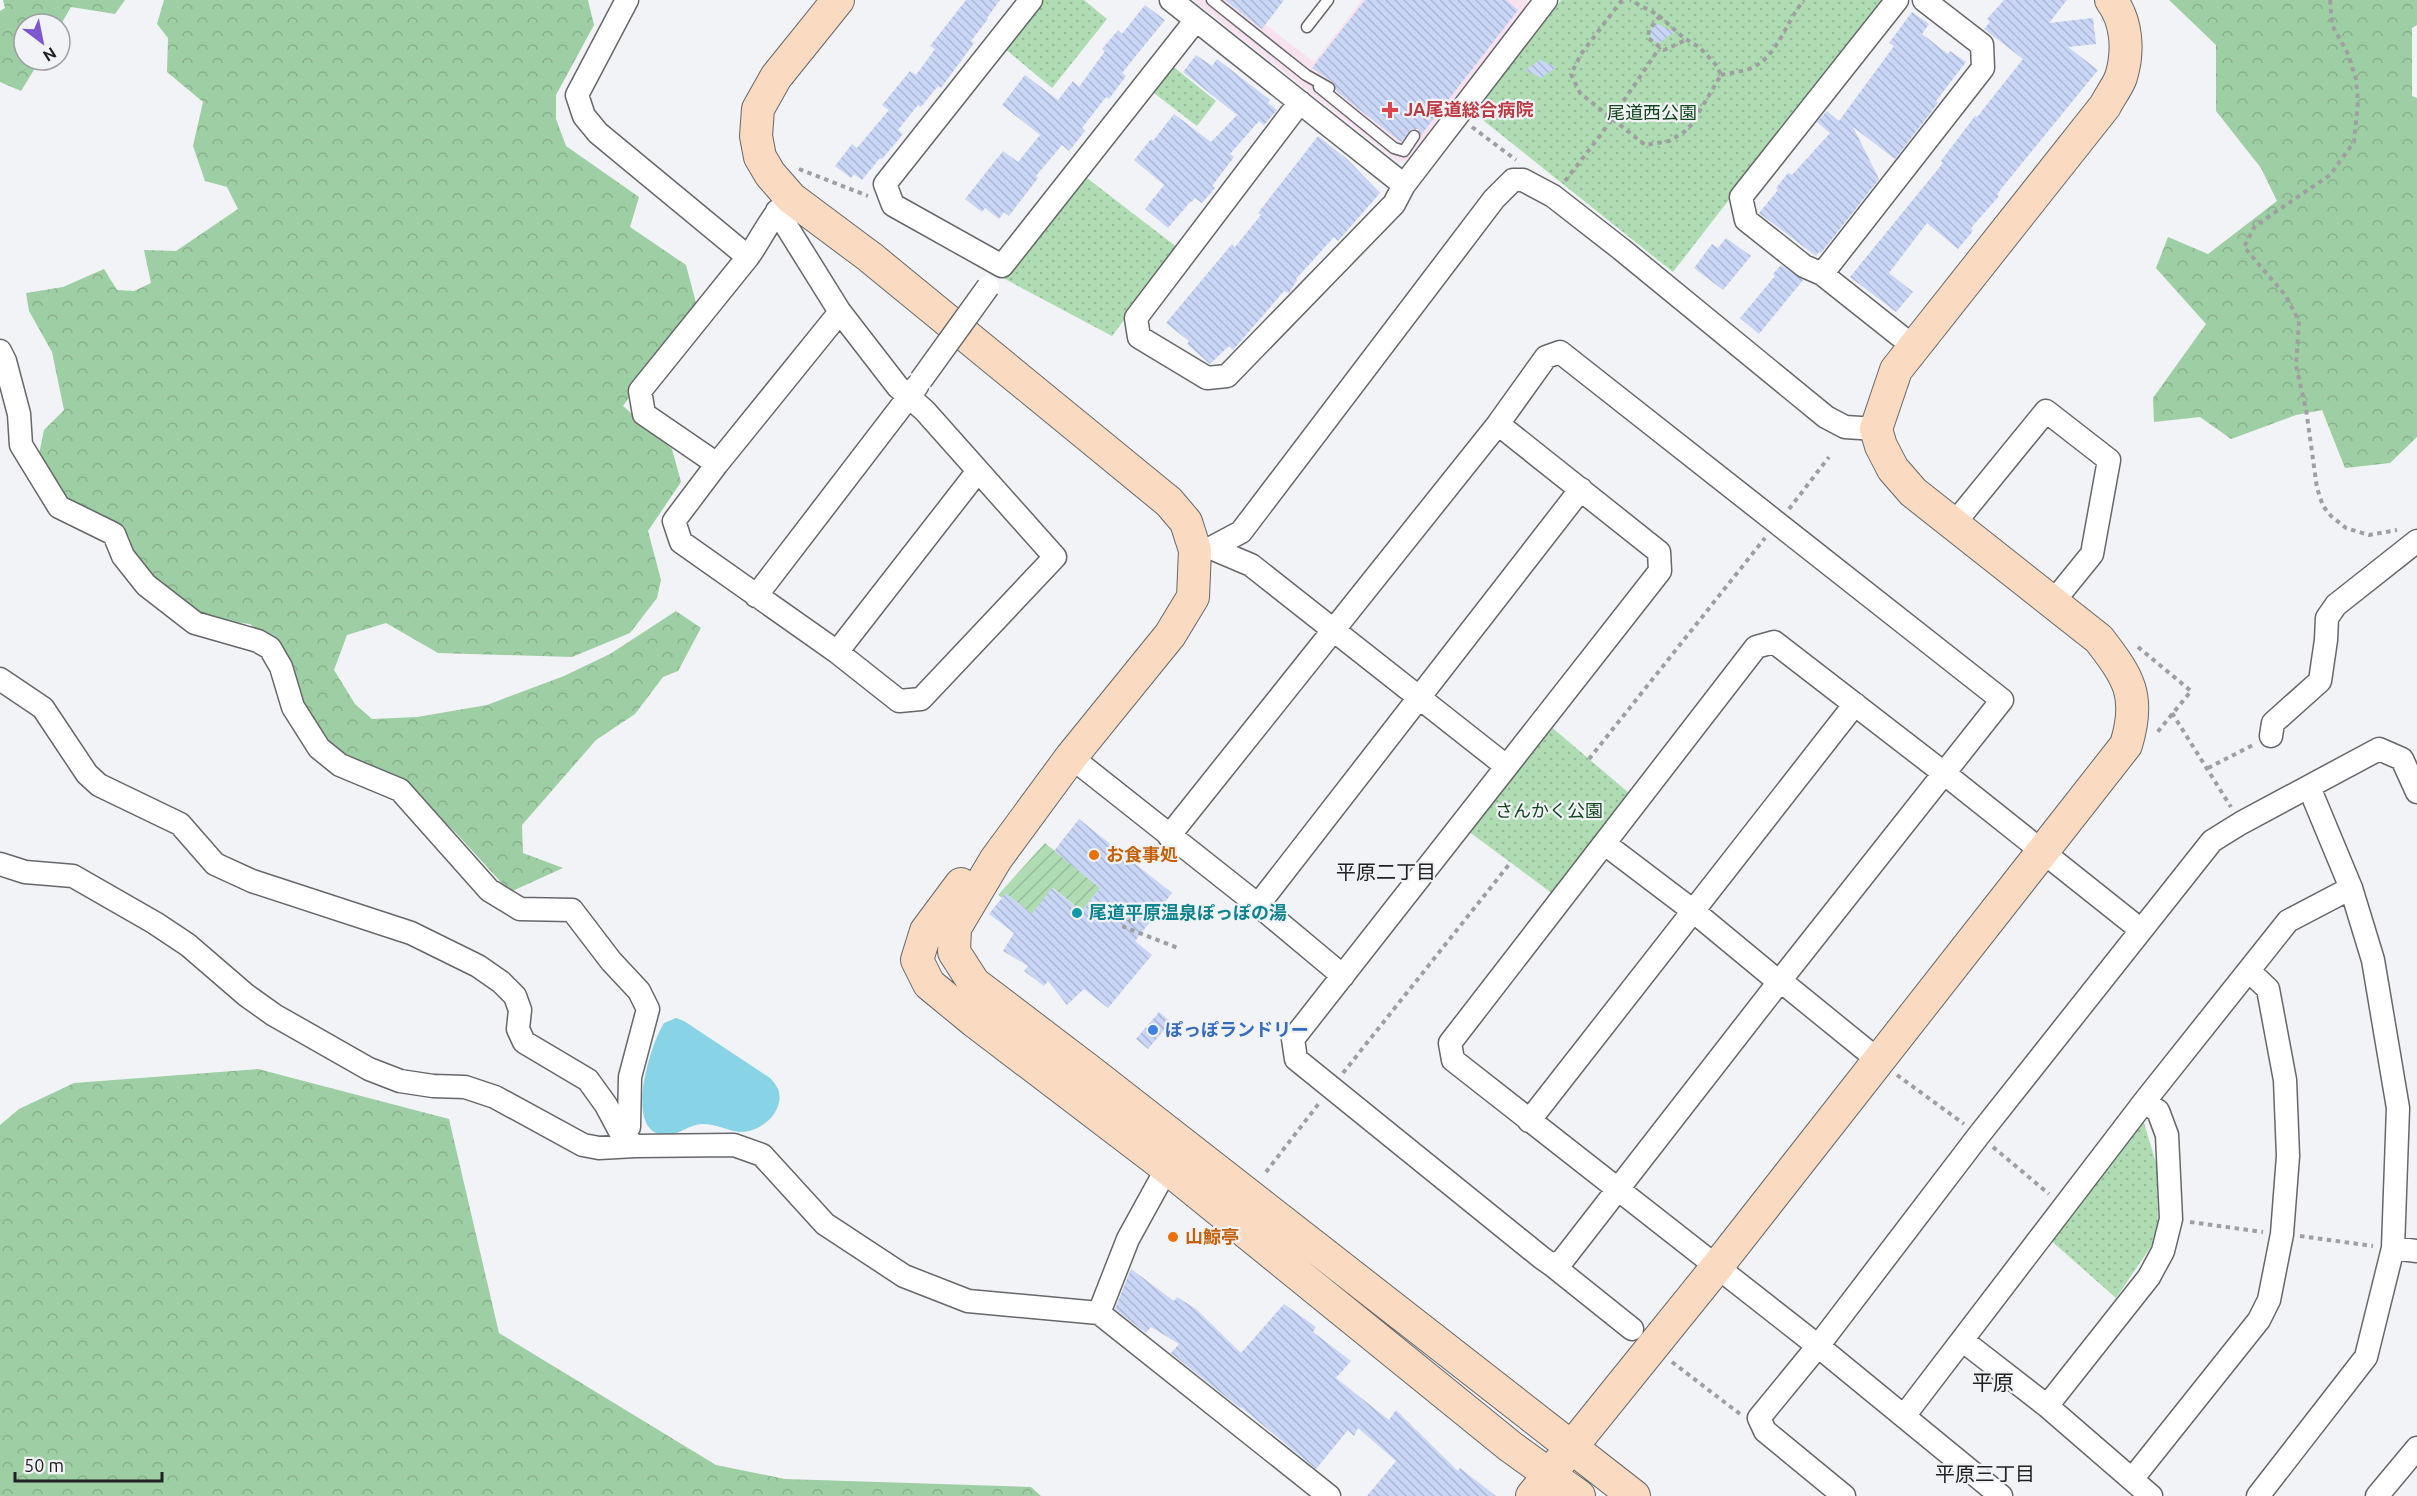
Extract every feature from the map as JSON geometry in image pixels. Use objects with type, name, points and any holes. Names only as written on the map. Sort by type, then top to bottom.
[{"type":"street","points":[[627,0],[577,95],[584,116],[598,133],[748,257]]},
{"type":"street","points":[[838,0],[776,77],[758,110],[756,136],[759,153],[840,312],[898,387],[916,389]]},
{"type":"street","points":[[1002,266],[893,205],[885,184],[1031,0]]},
{"type":"street","points":[[1171,0],[1404,185]]},
{"type":"street","points":[[1300,102],[1136,318],[1139,337],[1207,378],[1227,376],[1394,204],[1404,185],[1546,0]]},
{"type":"street","points":[[1897,0],[1741,197],[1746,220],[1804,266],[1822,274],[1914,347]]},
{"type":"street","points":[[1822,274],[1983,68],[1982,45],[1924,0]]},
{"type":"street","points":[[1540,1485],[1716,1268],[2126,745],[2133,721],[2132,691],[2117,662],[2099,639],[1912,492],[1893,469],[1881,446],[1876,429],[1896,370],[2105,106],[2121,77],[2127,45],[2119,10],[2111,0]]},
{"type":"street","points":[[756,596],[916,389],[1002,266],[1196,20]]},
{"type":"street","points":[[1203,549],[1241,532],[1494,199],[1514,180],[1523,180],[1552,196],[1621,249],[1826,417],[1845,428],[1876,429]]},
{"type":"street","points":[[717,464],[644,414],[640,391],[748,257],[784,204]]},
{"type":"street","points":[[784,204],[870,257],[1169,502],[1186,522],[1203,549],[1251,566],[1506,766]]},
{"type":"street","points":[[840,312],[674,521],[681,542],[837,652],[899,701],[921,699],[1055,557],[925,411],[916,389]]},
{"type":"street","points":[[0,351],[5,361],[19,414],[21,445],[59,507],[114,534],[123,556],[146,585],[195,623],[258,641],[270,648],[281,667],[293,707],[319,748],[340,765],[400,790],[489,890],[520,909],[572,910],[611,961],[639,991],[648,1009],[630,1077],[628,1141]]},
{"type":"street","points":[[1169,836],[1498,424],[1546,357],[1560,352],[2002,700],[1779,982],[1618,1191],[1562,1261],[1552,1264]]},
{"type":"street","points":[[1953,525],[2046,411],[2109,460],[2092,554],[2053,602]]},
{"type":"street","points":[[1498,424],[1659,552],[1660,571],[1293,1039],[1296,1059],[1632,1329]]},
{"type":"street","points":[[837,652],[978,471]]},
{"type":"street","points":[[1257,905],[1581,489]]},
{"type":"street","points":[[2267,738],[2273,723],[2320,681],[2327,618],[2336,605],[2409,535]]},
{"type":"street","points":[[1203,549],[1193,597],[1170,635],[1071,757],[996,859],[955,928],[954,952],[974,983],[1167,1168],[1540,1485],[1579,1496]]},
{"type":"street","points":[[2001,1496],[1818,1346],[1453,1060],[1450,1043],[1756,647],[1774,642],[2141,930]]},
{"type":"street","points":[[0,679],[43,708],[87,774],[99,785],[180,824],[215,864],[252,881],[411,933],[478,966],[501,982],[515,996],[520,1010],[518,1029],[524,1042],[588,1080],[628,1141]]},
{"type":"street","points":[[1528,1121],[1855,704]]},
{"type":"street","points":[[1844,1496],[1765,1431],[1760,1418],[1818,1346],[1979,1135],[2212,842],[2241,823],[2379,749],[2402,759],[2417,792]]},
{"type":"street","points":[[1071,757],[1343,976]]},
{"type":"street","points":[[2258,1496],[2366,1357],[2393,1248],[2398,1108],[2373,960],[2351,888],[2309,787]]},
{"type":"street","points":[[1605,844],[1692,910],[1878,1060]]},
{"type":"street","points":[[0,864],[25,872],[73,876],[189,945],[246,995],[274,1015],[369,1069],[400,1081],[465,1087],[495,1097],[583,1145],[599,1148],[628,1141],[734,1145],[762,1155],[825,1224],[904,1276],[968,1301],[1100,1313],[1329,1496]]},
{"type":"street","points":[[1904,1416],[2144,1102],[2288,921],[2351,888]]},
{"type":"street","points":[[2133,1478],[2259,1320],[2269,1300],[2282,1234],[2288,1156],[2285,1080],[2268,989],[2249,971]]},
{"type":"street","points":[[1074,1077],[1572,1447],[1634,1496]]},
{"type":"street","points":[[2047,1406],[2149,1277],[2163,1251],[2171,1219],[2168,1135],[2158,1111],[2144,1102]]},
{"type":"street","points":[[1100,1313],[1128,1239],[1167,1168]]},
{"type":"street","points":[[2393,1248],[2417,1251]]},
{"type":"street","points":[[1962,1340],[2047,1406],[2133,1478],[2151,1496]]},
{"type":"street","points":[[2377,1496],[2417,1448]]},
{"type":"lane","points":[[1212,0],[1394,148],[1404,151],[1414,136]]},
{"type":"lane","points":[[1307,27],[1328,0]]},
{"type":"lane","points":[[1306,75],[1329,88]]},
{"type":"path","points":[[1622,0],[1581,54],[1571,74],[1580,93],[1645,145],[1669,141],[1692,124],[1718,84],[1721,75],[1717,66],[1699,47],[1687,40],[1659,16],[1630,0]]},
{"type":"path","points":[[1721,75],[1750,69],[1764,60],[1804,0]]},
{"type":"path","points":[[2330,0],[2332,25],[2348,54],[2356,79],[2358,101],[2354,142],[2330,175],[2255,226],[2244,247],[2286,296],[2299,321],[2296,366],[2306,409],[2317,489],[2323,506],[2346,528],[2369,534],[2409,535]]},
{"type":"path","points":[[1659,16],[1649,30],[1648,38],[1664,50],[1687,40]]},
{"type":"path","points":[[1562,185],[1660,47]]},
{"type":"path","points":[[1457,115],[1521,165],[1514,180]]},
{"type":"path","points":[[759,153],[870,197],[889,194]]},
{"type":"path","points":[[1589,759],[1829,457]]},
{"type":"path","points":[[2172,713],[2241,823]]},
{"type":"path","points":[[2208,768],[2267,738]]},
{"type":"path","points":[[1266,1172],[1511,862]]},
{"type":"path","points":[[1132,919],[1124,927],[1129,931],[1140,932],[1178,948]]},
{"type":"path","points":[[1671,1362],[1748,1420],[1760,1418]]},
{"type":"shaded area","name":"JA尾道総合病院","points":[[1193,0],[1234,0],[1314,62],[1362,0],[1527,0],[1528,3],[1414,158],[1398,162]]},
{"type":"green space","points":[[3,0],[125,0],[115,14],[71,7],[68,12],[12,12],[12,72],[33,72],[21,91],[0,82],[0,11],[5,8]]},
{"type":"green space","points":[[164,0],[588,0],[594,25],[556,95],[556,119],[566,146],[639,197],[630,227],[686,265],[696,303],[623,406],[672,449],[681,482],[648,531],[661,580],[657,598],[630,633],[572,657],[438,653],[386,623],[347,635],[334,670],[355,704],[372,719],[417,717],[487,705],[564,676],[610,654],[676,611],[701,628],[678,671],[663,677],[635,714],[596,740],[522,825],[523,853],[563,868],[510,892],[455,832],[405,785],[318,744],[270,643],[250,624],[208,619],[157,585],[133,555],[129,537],[64,505],[38,459],[44,430],[64,410],[52,352],[29,311],[26,293],[63,287],[104,269],[117,290],[134,291],[151,283],[144,250],[176,251],[238,209],[227,187],[205,181],[193,146],[203,102],[167,72],[168,38],[157,24]]},
{"type":"green space","points":[[1042,0],[1084,0],[1107,19],[1052,88],[1004,48]]},
{"type":"green space","name":"尾道西公園","points":[[1561,0],[1884,0],[1673,272],[1474,113]]},
{"type":"green space","points":[[2169,0],[2417,0],[2417,25],[2412,28],[2412,96],[2417,98],[2417,437],[2390,463],[2345,468],[2322,410],[2296,415],[2231,439],[2200,417],[2154,422],[2153,398],[2206,324],[2156,268],[2168,237],[2208,254],[2277,201],[2261,168],[2216,111],[2216,45]]},
{"type":"green space","points":[[1170,64],[1216,101],[1197,126],[1150,90]]},
{"type":"green space","points":[[1083,175],[1178,248],[1112,336],[1003,278]]},
{"type":"green space","name":"さんかく公園","points":[[1549,725],[1629,793],[1553,894],[1468,831]]},
{"type":"green space","points":[[1045,843],[1100,888],[1082,911],[1053,888],[1032,914],[1006,894],[1002,898],[998,895]]},
{"type":"green space","points":[[258,1069],[449,1119],[499,1333],[716,1465],[785,1479],[1031,1487],[1041,1496],[0,1496],[0,1125],[19,1109],[74,1083]]},
{"type":"green space","points":[[2141,1113],[2157,1166],[2158,1236],[2116,1298],[2048,1238]]},
{"type":"water","points":[[676,1018],[684,1021],[773,1081],[780,1098],[776,1111],[768,1121],[745,1132],[703,1124],[669,1135],[656,1133],[647,1125],[642,1098],[648,1063],[664,1023]]},
{"type":"building","points":[[966,0],[1000,0],[971,41],[974,43],[941,88],[938,86],[921,107],[918,105],[898,130],[903,134],[862,180],[854,174],[851,178],[835,166],[852,144],[857,148],[889,110],[882,105],[910,71],[916,75],[935,49],[930,46]]},
{"type":"building","points":[[1225,0],[1284,0],[1262,29]]},
{"type":"building","name":"JA尾道総合病院","points":[[1365,0],[1506,0],[1518,10],[1421,135],[1418,129],[1411,129],[1401,142],[1336,91],[1333,82],[1312,68]]},
{"type":"building","points":[[2004,0],[2067,0],[2049,23],[2093,18],[2096,44],[2068,47],[2098,70],[1997,194],[1999,196],[1971,228],[1973,231],[1958,249],[1927,223],[1889,273],[1913,292],[1896,312],[1850,277],[1943,163],[1941,161],[1975,116],[1977,117],[2023,59],[1984,29],[1990,22],[1987,19]]},
{"type":"building","points":[[1145,5],[1165,20],[1122,73],[1126,76],[1109,99],[1106,97],[1082,128],[1085,131],[1069,151],[1062,145],[1036,176],[1038,178],[1009,216],[1004,212],[999,219],[985,208],[982,212],[965,199],[1003,151],[1018,162],[1040,135],[1002,105],[1025,75],[1058,100],[1073,81],[1079,87],[1105,51],[1102,49],[1118,30],[1122,34]]},
{"type":"building","points":[[1912,12],[1929,24],[1922,34],[1948,54],[1950,51],[1966,62],[1895,159],[1853,127],[1879,179],[1821,253],[1819,252],[1816,256],[1759,213],[1778,190],[1776,188],[1788,173],[1792,175],[1830,133],[1817,122],[1827,111],[1839,121],[1894,46],[1889,43]]},
{"type":"building","points":[[1658,24],[1674,32],[1659,43],[1650,39],[1650,30]]},
{"type":"building","points":[[1196,55],[1212,66],[1217,59],[1270,100],[1268,103],[1277,110],[1264,125],[1259,121],[1230,154],[1234,157],[1212,186],[1215,188],[1202,203],[1195,198],[1168,228],[1145,209],[1164,185],[1134,160],[1151,139],[1153,141],[1174,114],[1211,142],[1237,115],[1183,72]]},
{"type":"building","points":[[1540,60],[1556,67],[1541,78],[1525,70]]},
{"type":"building","points":[[1318,136],[1348,160],[1380,193],[1338,241],[1334,237],[1296,279],[1289,293],[1284,291],[1233,350],[1229,346],[1210,364],[1187,344],[1189,341],[1166,323],[1232,244],[1235,247],[1261,215],[1258,213]]},
{"type":"building","points":[[1726,238],[1751,256],[1723,290],[1694,268],[1712,244],[1718,248]]},
{"type":"building","points":[[1781,265],[1803,280],[1759,334],[1740,318],[1775,276],[1773,274]]},
{"type":"building","name":"尾道平原温泉ぽっぽの湯","points":[[1079,819],[1172,893],[1135,941],[1152,955],[1108,1008],[1084,989],[1067,1005],[1048,981],[1044,986],[1024,971],[1028,966],[1003,951],[1014,933],[989,914],[1006,893],[1032,914],[1052,888],[1082,911],[1100,888],[1054,851]]},
{"type":"building","name":"ぽっぽランドリー","points":[[1159,1012],[1171,1022],[1148,1049],[1136,1039]]},
{"type":"building","points":[[1131,1269],[1174,1301],[1177,1297],[1196,1309],[1241,1353],[1284,1304],[1316,1327],[1313,1332],[1351,1361],[1336,1378],[1389,1420],[1396,1410],[1458,1471],[1460,1468],[1496,1496],[1367,1496],[1396,1461],[1358,1428],[1354,1436],[1348,1430],[1316,1469],[1171,1353],[1179,1344],[1151,1327],[1146,1333],[1115,1309]]},
{"type":"place","name":"JA尾道総合病院","points":[[1390,110]]},
{"type":"place","name":"お食事処","points":[[1094,855]]},
{"type":"place","name":"尾道平原温泉ぽっぽの湯","points":[[1077,913]]},
{"type":"place","name":"ぽっぽランドリー","points":[[1153,1030]]},
{"type":"place","name":"山鯨亭","points":[[1173,1237]]},
{"type":"district","name":"平原二丁目","points":[[1386,872]]},
{"type":"district","name":"平原","points":[[1993,1383]]},
{"type":"district","name":"平原三丁目","points":[[1985,1474]]}]
